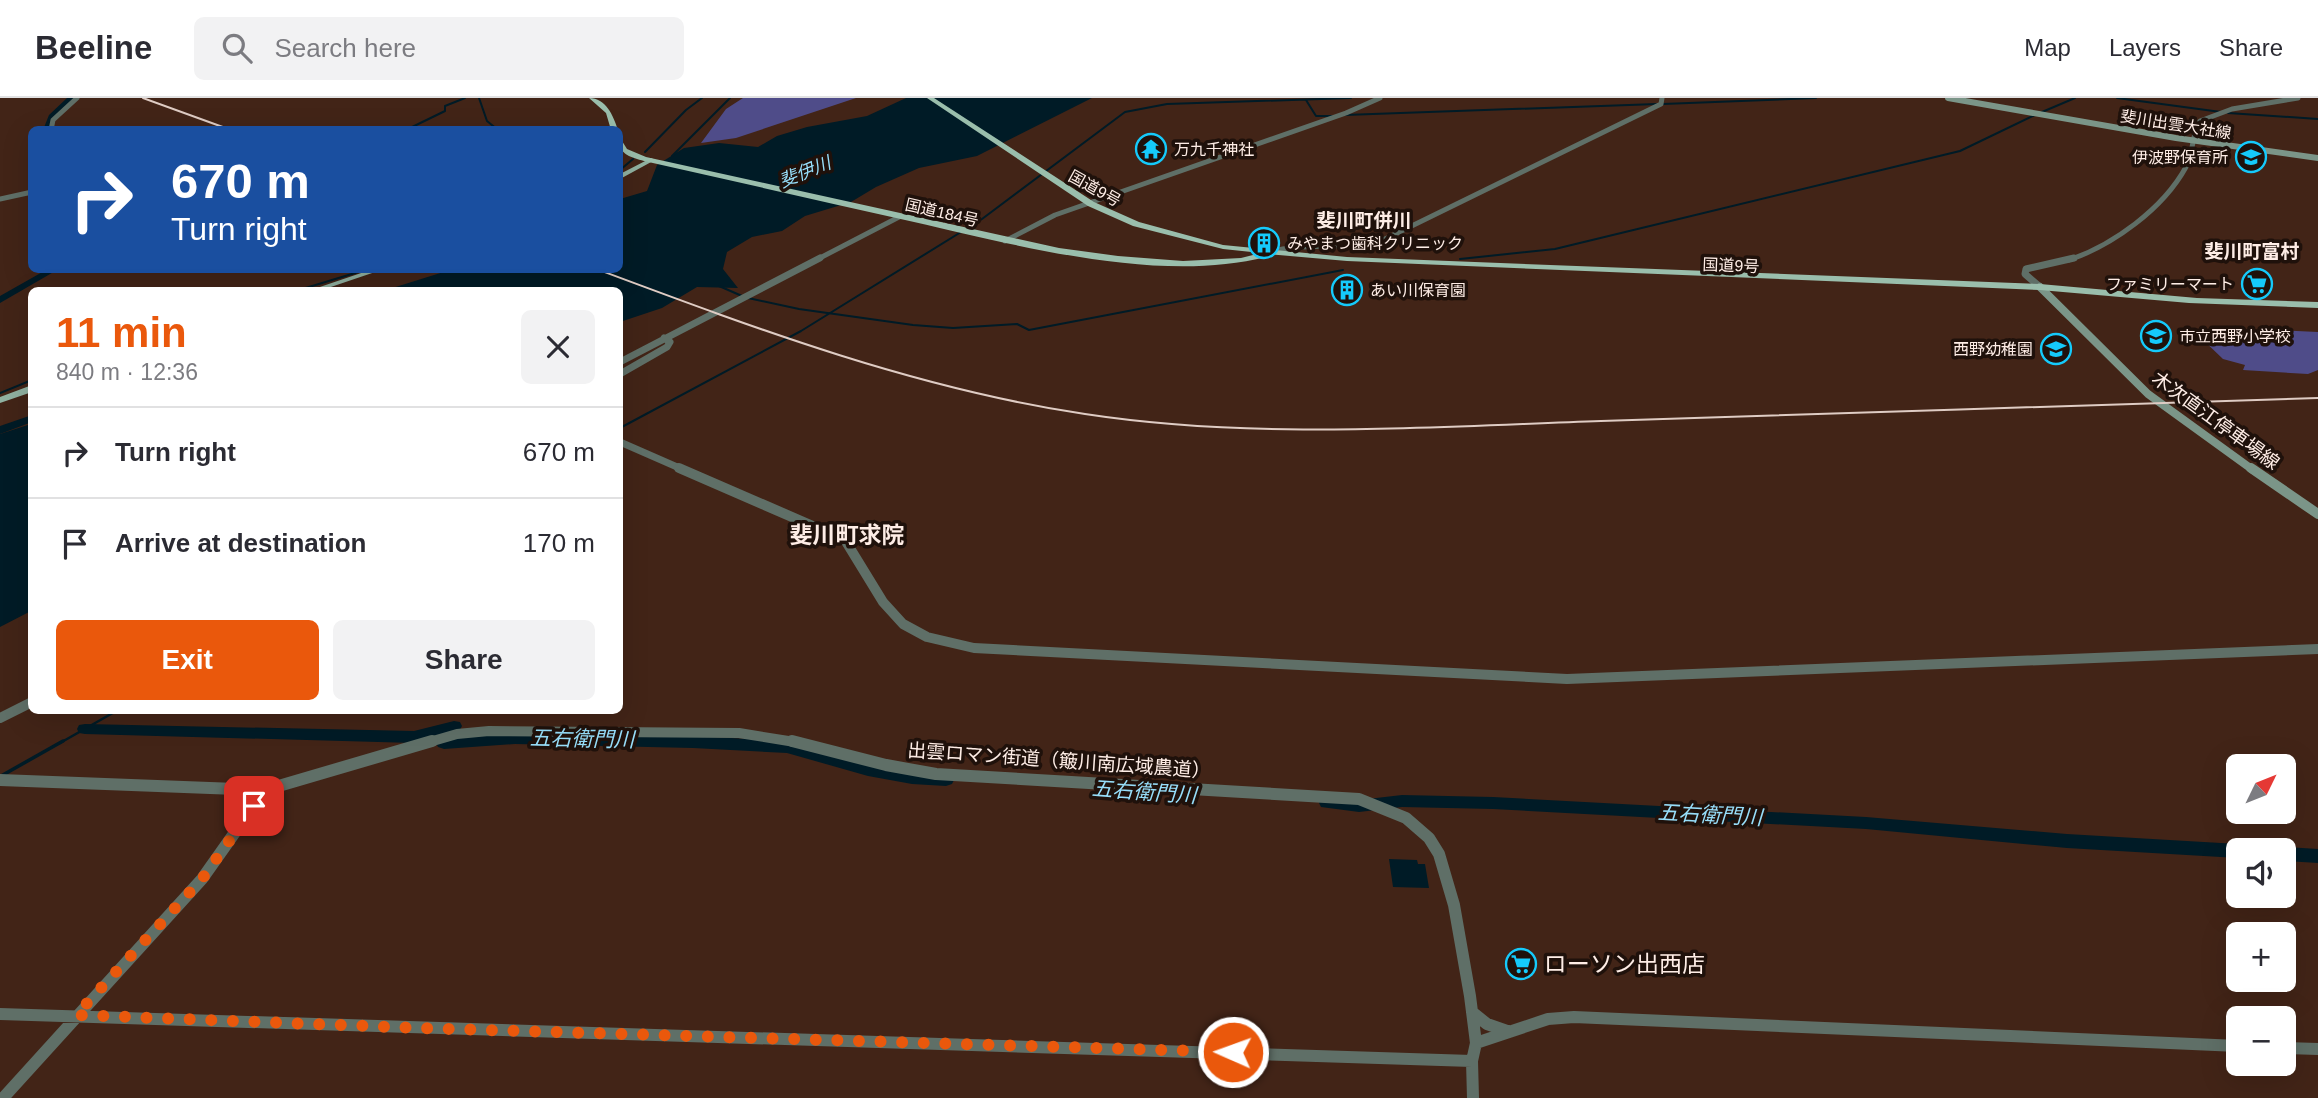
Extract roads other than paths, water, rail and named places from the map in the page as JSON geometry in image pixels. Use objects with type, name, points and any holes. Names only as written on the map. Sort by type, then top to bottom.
[{"type":"highway","points":[[592,98],[609,112],[614,126]]},
{"type":"highway","name":"国道9号","points":[[930,98],[1072,193],[1136,224],[1193,240],[1266,253],[2318,305]]},
{"type":"highway","name":"国道184号","points":[[623,146],[626,151],[654,161],[1005,241],[1083,255],[1239,262],[1266,253]]},
{"type":"main road","name":"斐川出雲大社線","points":[[1948,98],[2195,141],[2318,158]]},
{"type":"main road","points":[[623,176],[654,161]]},
{"type":"main road","points":[[324,287],[368,273]]},
{"type":"main road","name":"木次直江停車場線","points":[[2043,290],[2107,356],[2169,411],[2318,514]]},
{"type":"main road","points":[[0,400],[28,389]]},
{"type":"street","points":[[52,126],[53,120],[77,98]]},
{"type":"street","points":[[1005,241],[1055,215],[1346,113],[1380,98]]},
{"type":"street","points":[[1266,253],[1286,245],[1348,248],[1381,241],[1661,104],[1662,98]]},
{"type":"street","points":[[2043,290],[2025,274],[2026,269],[2064,262],[2137,221],[2175,183],[2187,166],[2198,122],[2213,115],[2298,98]]},
{"type":"street","points":[[0,199],[28,193]]},
{"type":"street","points":[[623,360],[899,217]]},
{"type":"street","points":[[623,372],[667,347],[670,341],[664,338]]},
{"type":"street","points":[[623,443],[845,540],[894,618],[922,637],[974,648],[1567,679],[2318,649]]},
{"type":"street","points":[[0,718],[28,704]]},
{"type":"street","name":"出雲ロマン街道（簸川南広域農道）","points":[[1,780],[265,790],[457,734],[489,731],[739,733],[936,774],[1359,800],[1382,805],[1412,822],[1429,839],[1441,858],[1455,912],[1472,1012],[1476,1043],[1472,1061],[1473,1098]]},
{"type":"street","points":[[3,1098],[202,879],[265,790]]},
{"type":"street","points":[[1472,1012],[1487,1024],[1510,1031]]},
{"type":"street","points":[[0,1014],[1472,1061]]},
{"type":"street","points":[[1476,1043],[1548,1019],[1574,1017],[2226,1045]]},
{"type":"street","points":[[2296,1048],[2318,1049]]},
{"type":"water","name":"斐伊川","points":[[906,98],[1092,98],[977,156],[919,168],[876,187],[851,202],[805,216],[782,231],[752,237],[727,252],[723,269],[738,288],[697,287],[662,308],[623,321],[623,287],[396,287],[440,273],[623,273],[623,198],[647,191],[657,165],[684,148],[719,143],[758,147],[777,136],[807,127],[867,116]]},
{"type":"water","points":[[28,425],[28,613],[0,627],[0,434]]},
{"type":"water","points":[[1389,859],[1417,860],[1418,864],[1425,864],[1429,888],[1393,887]]},
{"type":"waterway","points":[[49,126],[52,117],[71,98]]},
{"type":"waterway","points":[[414,126],[445,111],[445,106],[465,98]]},
{"type":"waterway","points":[[479,98],[487,121],[493,126]]},
{"type":"waterway","points":[[645,152],[686,110],[702,98]]},
{"type":"waterway","points":[[672,156],[730,98]]},
{"type":"waterway","points":[[830,313],[982,219],[1125,112],[1167,104],[1351,98]]},
{"type":"waterway","points":[[1663,104],[1816,98]]},
{"type":"waterway","points":[[2042,112],[2075,98]]},
{"type":"waterway","points":[[2117,98],[2221,112]]},
{"type":"waterway","points":[[1306,100],[1316,116],[1332,116]]},
{"type":"waterway","points":[[1345,115],[1657,104]]},
{"type":"waterway","points":[[2228,113],[2318,119]]},
{"type":"waterway","points":[[1460,259],[1555,249],[1960,151],[2035,115]]},
{"type":"waterway","points":[[623,167],[633,159]]},
{"type":"waterway","points":[[830,313],[953,328],[1017,324],[1029,330],[1343,270]]},
{"type":"waterway","points":[[0,300],[47,273]]},
{"type":"waterway","points":[[309,287],[355,273]]},
{"type":"waterway","points":[[719,286],[742,296]]},
{"type":"waterway","points":[[748,298],[830,313]]},
{"type":"waterway","points":[[623,426],[830,313]]},
{"type":"waterway","points":[[0,393],[28,382]]},
{"type":"waterway","points":[[0,430],[28,420]]},
{"type":"waterway","name":"五右衛門川","points":[[60,743],[111,714]]},
{"type":"waterway","name":"五右衛門川","points":[[85,729],[414,737],[454,726],[444,743],[515,738],[787,747],[868,770],[912,778],[946,780]]},
{"type":"waterway","points":[[1,776],[63,741]]},
{"type":"waterway","name":"五右衛門川","points":[[1327,803],[1359,806],[1402,801],[1493,803],[1866,823],[2067,841],[2226,850]]},
{"type":"waterway","name":"五右衛門川","points":[[2296,855],[2318,856]]},
{"type":"railway","points":[[143,98],[220,126]]},
{"type":"railway","points":[[607,273],[838,355],[960,389],[1085,414],[1213,427],[1342,430],[2318,398]]},
{"type":"place","name":"万九千神社","points":[[1151,149]]},
{"type":"place","name":"伊波野保育所","points":[[2251,157]]},
{"type":"place","name":"みやまつ歯科クリニック","points":[[1264,243]]},
{"type":"place","name":"ファミリーマート","points":[[2257,284]]},
{"type":"place","name":"あい川保育園","points":[[1347,290]]},
{"type":"place","name":"市立西野小学校","points":[[2156,336]]},
{"type":"place","name":"西野幼稚園","points":[[2056,349]]},
{"type":"place","name":"ローソン出西店","points":[[1521,964]]},
{"type":"district","name":"斐川町併川","points":[[1364,220]]},
{"type":"district","name":"斐川町富村","points":[[2252,251]]},
{"type":"district","name":"斐川町求院","points":[[847,535]]}]
